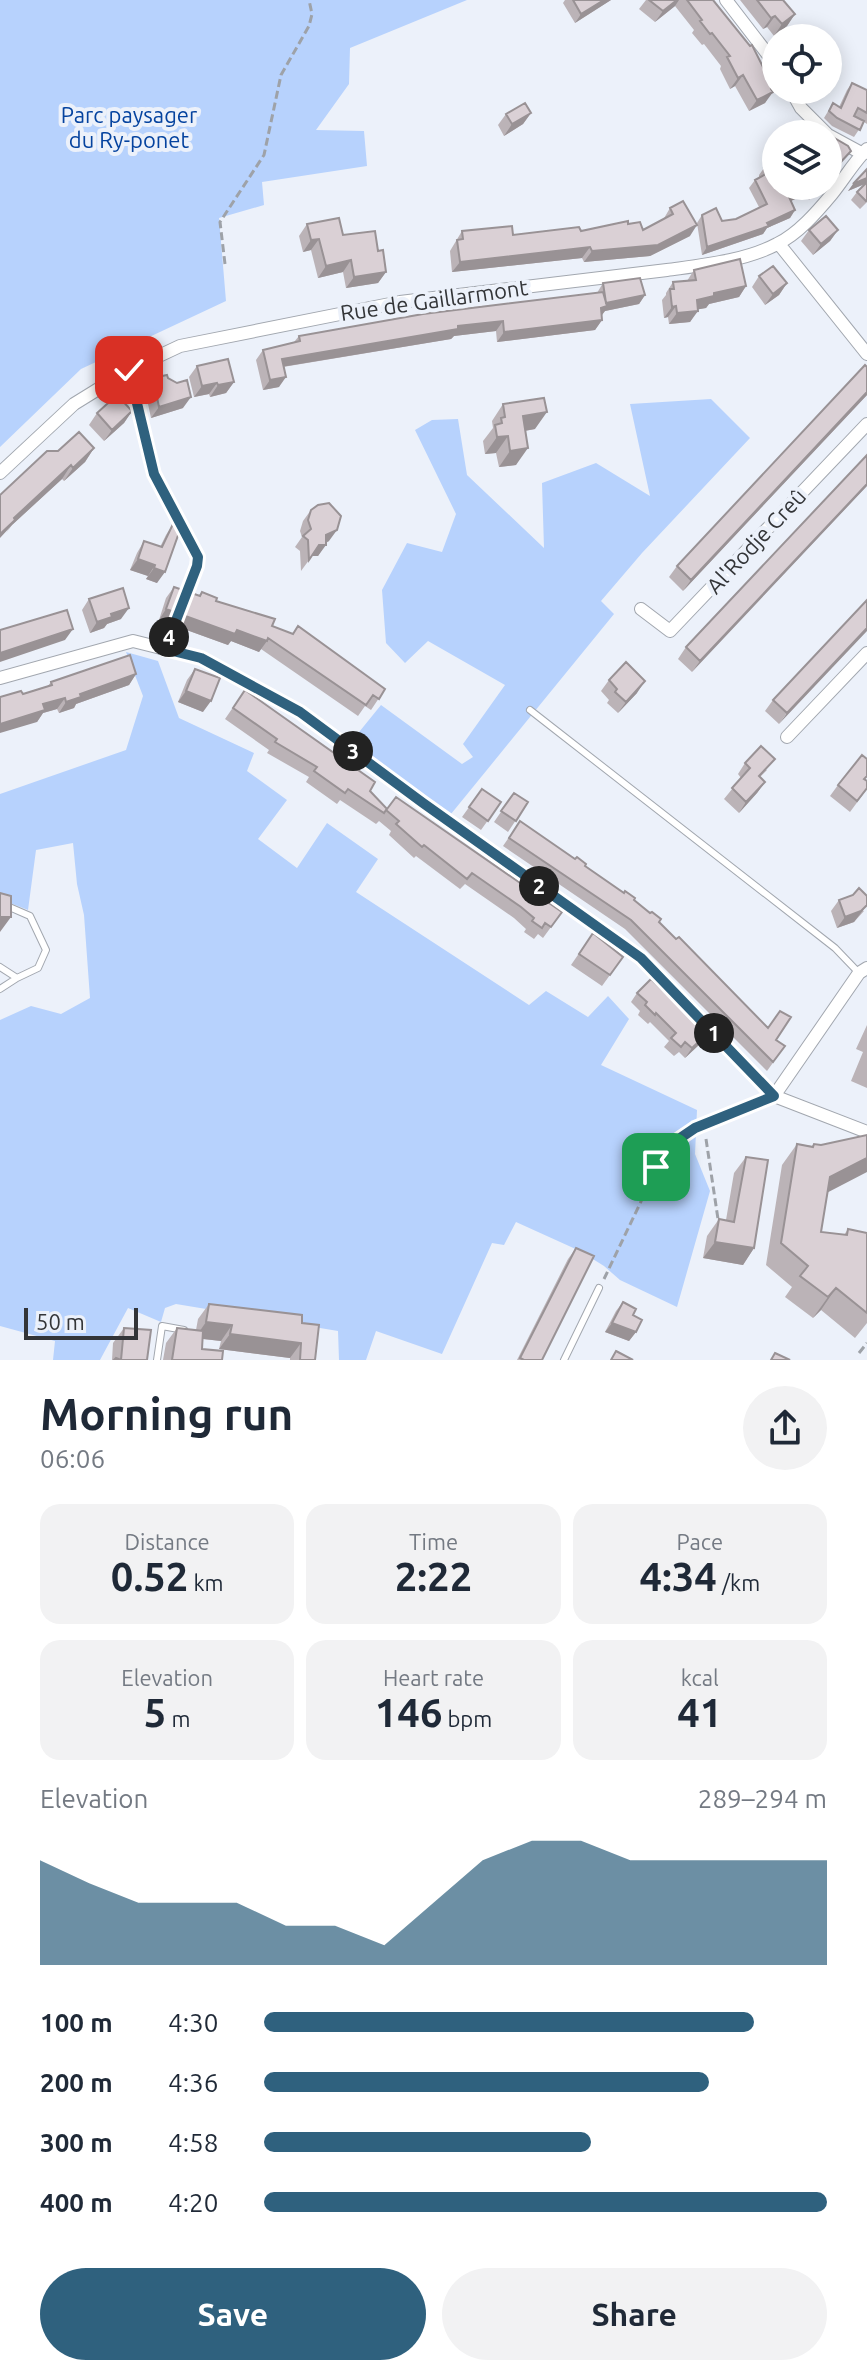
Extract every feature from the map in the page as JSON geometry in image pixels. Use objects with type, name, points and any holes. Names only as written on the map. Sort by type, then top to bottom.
[{"type":"street","points":[[726,0],[762,47]]},
{"type":"street","points":[[799,104],[813,120]]},
{"type":"street","points":[[842,141],[865,152]]},
{"type":"street","name":"Rue de Gaillarmont","points":[[0,473],[74,404],[129,370],[180,346],[400,302],[667,270],[724,260],[779,244],[831,195],[865,152]]},
{"type":"street","points":[[779,244],[867,354]]},
{"type":"street","name":"Al'Rodje Creû","points":[[641,609],[670,631],[867,424]]},
{"type":"street","points":[[0,678],[133,641],[201,658],[300,712],[641,958],[774,1096],[867,1132]]},
{"type":"street","points":[[787,737],[867,653]]},
{"type":"street","points":[[700,1126],[774,1096],[863,970]]},
{"type":"lane","points":[[530,710],[863,970]]},
{"type":"lane","points":[[0,903],[30,916],[46,950],[38,968],[0,989]]},
{"type":"lane","points":[[0,967],[17,978]]},
{"type":"lane","points":[[564,1360],[599,1288]]},
{"type":"lane","points":[[157,1360],[162,1326],[190,1331]]},
{"type":"path","points":[[225,264],[220,222],[264,155],[281,75],[309,26],[312,14],[309,0]]},
{"type":"path","points":[[129,370],[154,474],[198,557],[187,594]]},
{"type":"path","points":[[165,649],[176,621]]},
{"type":"path","points":[[599,1288],[667,1147],[700,1126],[718,1219]]},
{"type":"path","points":[[859,1353],[867,1343]]},
{"type":"green space","name":"Parc paysager du Ry-ponet","points":[[0,0],[467,0],[350,48],[349,84],[316,130],[364,131],[367,166],[262,182],[264,205],[219,218],[226,301],[81,369],[0,447]]},
{"type":"green space","points":[[711,399],[750,438],[601,601],[614,614],[451,814],[351,742],[381,705],[462,764],[473,757],[463,744],[505,685],[428,641],[405,663],[386,643],[382,590],[407,543],[442,552],[456,514],[415,430],[432,420],[458,419],[467,475],[544,548],[542,483],[596,463],[650,496],[630,404]]},
{"type":"green space","points":[[126,652],[158,661],[179,718],[254,753],[247,771],[287,800],[258,839],[297,868],[327,823],[378,859],[356,892],[529,1005],[546,991],[588,1017],[608,996],[629,1019],[601,1065],[697,1110],[695,1154],[710,1191],[677,1307],[620,1280],[580,1251],[516,1222],[504,1245],[492,1243],[442,1354],[376,1331],[366,1360],[339,1360],[338,1331],[176,1304],[165,1308],[161,1322],[128,1308],[100,1360],[53,1360],[55,1341],[0,1326],[0,1020],[31,1006],[61,1014],[90,998],[84,915],[73,843],[36,850],[28,910],[0,899],[0,794],[126,750],[143,696]]},
{"type":"building","points":[[573,0],[604,0],[581,14]]},
{"type":"building","points":[[649,0],[677,0],[663,11]]},
{"type":"building","points":[[687,0],[713,0],[752,45],[762,65],[762,98],[757,100],[743,75],[738,78],[727,57],[730,56]]},
{"type":"building","points":[[757,0],[783,0],[795,14],[782,24],[775,16],[771,18]]},
{"type":"building","points":[[852,83],[867,90],[867,113],[858,108],[854,116],[864,121],[860,130],[829,111],[832,104],[841,108]]},
{"type":"building","points":[[525,103],[531,113],[512,124],[506,114]]},
{"type":"building","points":[[842,142],[851,151],[842,161]]},
{"type":"building","points":[[867,169],[867,178],[853,184]]},
{"type":"building","points":[[762,176],[762,194],[755,180]]},
{"type":"building","points":[[867,182],[867,200],[866,201],[857,192]]},
{"type":"building","points":[[765,200],[790,200],[795,210],[767,223],[769,226],[707,247],[702,215],[716,208],[722,221],[736,219],[767,204]]},
{"type":"building","points":[[683,201],[697,225],[658,245],[592,251],[590,247],[460,262],[457,240],[463,239],[462,231],[512,226],[513,235],[579,227],[581,231],[628,221],[628,224],[640,222],[643,230],[673,214],[670,208]]},
{"type":"building","points":[[826,216],[838,230],[821,244],[809,230]]},
{"type":"building","points":[[339,218],[343,235],[375,231],[378,251],[383,250],[386,272],[354,277],[351,260],[326,266],[319,239],[311,240],[307,224]]},
{"type":"building","points":[[740,259],[746,286],[697,300],[698,311],[677,313],[676,306],[672,307],[670,289],[674,289],[673,282],[696,280],[694,270]]},
{"type":"building","points":[[773,266],[787,283],[773,294],[759,276]]},
{"type":"building","points":[[640,278],[645,295],[606,303],[603,283]]},
{"type":"building","points":[[603,292],[607,306],[601,308],[602,320],[504,332],[503,321],[458,326],[458,329],[282,359],[286,377],[270,380],[263,350],[300,341],[299,336],[423,314]]},
{"type":"building","points":[[228,359],[234,382],[202,386],[197,366]]},
{"type":"building","points":[[865,365],[867,392],[691,580],[677,566]]},
{"type":"building","points":[[167,375],[177,383],[187,380],[191,397],[159,407],[153,378]]},
{"type":"building","points":[[117,395],[132,411],[112,430],[97,413]]},
{"type":"building","points":[[544,398],[547,412],[523,416],[528,448],[510,451],[508,436],[497,437],[495,425],[502,423],[501,418],[505,417],[503,404]]},
{"type":"building","points":[[79,432],[94,448],[73,468],[71,465],[0,534],[0,495],[47,451],[58,451]]},
{"type":"building","points":[[867,455],[867,484],[700,661],[686,647]]},
{"type":"building","points":[[329,503],[341,516],[337,530],[326,535],[326,545],[319,545],[309,560],[308,540],[303,536],[311,529],[308,520],[311,510]]},
{"type":"building","points":[[173,524],[181,527],[165,572],[138,559],[144,541],[162,547]]},
{"type":"building","points":[[174,587],[200,596],[202,592],[217,598],[216,601],[275,619],[272,626],[293,634],[298,626],[385,689],[379,699],[373,695],[366,705],[268,638],[267,641],[237,630],[235,634],[166,609]]},
{"type":"building","points":[[123,588],[129,608],[97,622],[89,599]]},
{"type":"building","points":[[867,600],[867,628],[787,713],[773,700]]},
{"type":"building","points":[[67,610],[73,629],[0,653],[0,630]]},
{"type":"building","points":[[130,655],[136,674],[66,702],[65,698],[43,704],[45,710],[0,724],[0,697],[52,685],[51,682]]},
{"type":"building","points":[[626,662],[645,681],[626,702],[615,692],[617,689],[609,680]]},
{"type":"building","points":[[195,669],[220,678],[211,701],[186,691]]},
{"type":"building","points":[[245,690],[375,782],[370,791],[387,809],[396,797],[562,912],[551,927],[545,923],[542,928],[521,907],[472,873],[467,879],[424,845],[422,847],[396,824],[399,821],[386,810],[384,813],[348,789],[345,793],[314,771],[317,767],[275,742],[277,739],[233,708]]},
{"type":"building","points":[[761,746],[775,759],[759,776],[765,782],[746,802],[732,788],[750,768],[745,763]]},
{"type":"building","points":[[862,755],[867,759],[867,776],[864,779],[867,788],[857,801],[838,785]]},
{"type":"building","points":[[482,789],[501,802],[488,821],[469,807]]},
{"type":"building","points":[[514,793],[528,802],[516,821],[501,811]]},
{"type":"building","points":[[520,821],[575,859],[577,857],[585,866],[661,919],[659,922],[676,939],[679,937],[768,1028],[780,1011],[791,1017],[776,1040],[785,1046],[773,1062],[631,920],[509,838]]},
{"type":"building","points":[[859,888],[867,896],[867,905],[845,917],[839,900],[853,895]]},
{"type":"building","points":[[0,893],[11,896],[11,917],[0,917]]},
{"type":"building","points":[[593,933],[623,957],[610,975],[579,954]]},
{"type":"building","points":[[651,979],[707,1034],[692,1048],[685,1042],[681,1047],[671,1038],[676,1033],[645,1005],[647,1002],[637,993]]},
{"type":"building","points":[[867,1135],[867,1158],[830,1177],[821,1232],[847,1235],[848,1229],[867,1233],[867,1313],[836,1288],[828,1297],[800,1276],[808,1266],[781,1243],[797,1144],[813,1147],[814,1144]]},
{"type":"building","points":[[746,1157],[768,1160],[754,1248],[715,1242],[719,1219],[734,1222]]},
{"type":"building","points":[[576,1248],[594,1256],[542,1360],[524,1360],[520,1358]]},
{"type":"building","points":[[623,1302],[636,1309],[633,1315],[642,1320],[636,1332],[612,1323]]},
{"type":"building","points":[[209,1304],[302,1315],[302,1323],[319,1325],[315,1360],[300,1360],[301,1343],[230,1334],[232,1325],[206,1322]]},
{"type":"building","points":[[124,1328],[151,1330],[147,1360],[121,1360]]},
{"type":"building","points":[[177,1328],[203,1331],[202,1349],[223,1351],[222,1360],[172,1360]]},
{"type":"building","points":[[616,1351],[633,1360],[611,1360]]},
{"type":"building","points":[[775,1353],[790,1360],[771,1360]]},
{"type":"route","points":[[129,370],[154,474],[198,557],[165,649],[201,658],[300,712],[641,958],[774,1096],[695,1128],[667,1147],[656,1167]]}]
